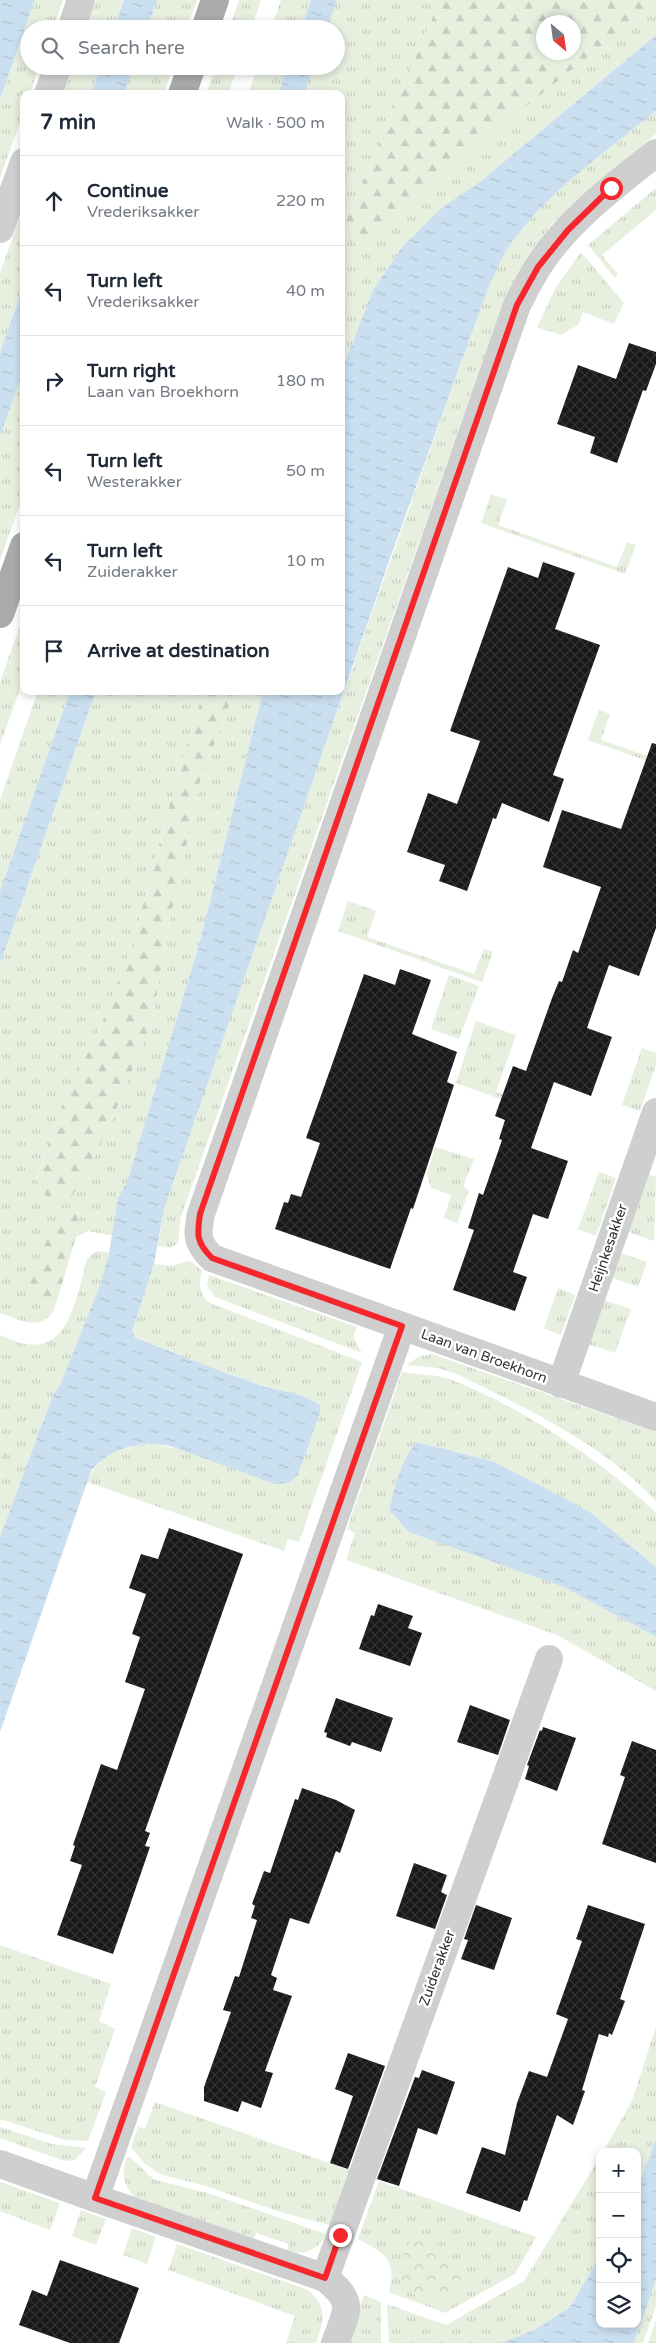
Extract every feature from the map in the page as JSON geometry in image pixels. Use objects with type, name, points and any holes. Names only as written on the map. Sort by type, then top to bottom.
[{"type":"main road","points":[[208,20],[215,0]]},
{"type":"main road","points":[[183,90],[189,75]]},
{"type":"main road","points":[[0,614],[20,557]]},
{"type":"street","points":[[74,20],[81,0]]},
{"type":"street","points":[[49,90],[55,75]]},
{"type":"street","points":[[402,1326],[212,1258],[199,1244],[200,1214],[517,305],[538,267],[568,230],[611,188],[656,152]]},
{"type":"street","points":[[0,229],[20,173]]},
{"type":"street","name":"Heijnkesakker","points":[[561,1384],[656,1112]]},
{"type":"street","name":"Laan van Broekhorn","points":[[95,2198],[402,1326],[656,1417]]},
{"type":"street","name":"Zuiderakker","points":[[325,2278],[549,1659]]},
{"type":"street","points":[[0,2164],[325,2278],[341,2290],[347,2308],[335,2343]]},
{"type":"green space","points":[[35,0],[63,0],[56,20],[28,20]]},
{"type":"green space","points":[[96,0],[124,0],[117,20],[89,20]]},
{"type":"green space","points":[[157,0],[197,0],[189,20],[150,20]]},
{"type":"green space","points":[[239,0],[261,0],[254,20],[232,20]]},
{"type":"green space","points":[[281,0],[311,0],[304,20],[274,20]]},
{"type":"green space","points":[[337,0],[440,0],[347,219],[346,233],[350,241],[359,244],[368,240],[405,204],[442,173],[651,6],[650,0],[656,0],[656,35],[481,181],[444,206],[373,290],[345,362],[345,90],[305,90],[311,75],[345,75],[345,20],[330,20]]},
{"type":"green space","points":[[440,0],[650,0],[652,6],[442,173],[405,204],[368,240],[359,244],[350,242],[346,233],[347,219]]},
{"type":"green space","points":[[20,42],[20,75],[36,75],[31,90],[20,90],[20,122],[0,178],[0,99]]},
{"type":"green space","points":[[70,75],[98,75],[92,90],[64,90]]},
{"type":"green space","points":[[131,75],[170,75],[165,90],[125,90]]},
{"type":"green space","points":[[213,75],[235,75],[229,90],[207,90]]},
{"type":"green space","points":[[255,75],[284,75],[279,90],[249,90]]},
{"type":"green space","points":[[656,111],[656,134],[552,224],[527,256],[505,298],[181,1217],[178,1243],[170,1248],[158,1246],[164,1209],[406,516],[489,286],[510,245],[525,225],[578,173]]},
{"type":"green space","points":[[656,188],[656,210],[602,255],[618,274],[615,278],[588,245]]},
{"type":"green space","points":[[20,217],[20,296],[0,352],[0,273]]},
{"type":"green space","points":[[581,252],[624,303],[614,324],[583,312],[578,325],[561,335],[537,327],[555,289]]},
{"type":"green space","points":[[20,381],[20,504],[0,560],[0,436]]},
{"type":"green space","points":[[491,494],[507,500],[498,525],[617,567],[627,542],[636,545],[625,574],[481,523]]},
{"type":"green space","points":[[20,625],[20,689],[0,745],[0,682]]},
{"type":"green space","points":[[37,695],[69,695],[0,891],[0,800]]},
{"type":"green space","points":[[95,695],[204,695],[177,778],[132,946],[101,1025],[57,1117],[36,1180],[48,1197],[72,1196],[86,1174],[108,1129],[153,1018],[166,938],[201,778],[229,706],[225,695],[262,695],[199,945],[127,1182],[118,1198],[113,1236],[88,1231],[76,1237],[78,1208],[68,1208],[36,1300],[56,1304],[52,1313],[46,1319],[33,1323],[0,1313],[0,964]]},
{"type":"green space","points":[[225,695],[229,706],[201,778],[166,938],[153,1018],[108,1129],[86,1174],[72,1196],[47,1197],[36,1181],[57,1117],[101,1025],[132,946],[177,778],[202,696]]},
{"type":"green space","points":[[599,710],[610,714],[601,740],[656,759],[656,764],[588,740]]},
{"type":"green space","points":[[348,901],[376,911],[367,937],[474,974],[484,949],[493,952],[482,982],[338,931]]},
{"type":"green space","points":[[449,975],[479,986],[459,1039],[431,1029]]},
{"type":"green space","points":[[476,1021],[516,1035],[496,1092],[543,1108],[542,1114],[456,1083]]},
{"type":"green space","points":[[642,1048],[656,1053],[656,1065],[640,1111],[622,1105]]},
{"type":"green space","points":[[435,1147],[474,1159],[463,1187],[469,1190],[457,1223],[444,1218],[451,1195],[431,1188],[427,1175]]},
{"type":"green space","points":[[599,1172],[616,1178],[596,1236],[578,1229]]},
{"type":"green space","points":[[648,1174],[656,1177],[654,1241],[628,1232]]},
{"type":"green space","points":[[78,1207],[76,1237],[56,1304],[36,1300],[29,1288],[44,1246],[54,1226],[68,1208]]},
{"type":"green space","points":[[98,1251],[109,1253],[100,1285],[60,1385],[53,1395],[0,1537],[0,1477],[7,1446],[0,1439],[0,1335],[26,1344],[41,1344],[53,1338],[63,1329],[70,1316],[76,1302],[87,1259]]},
{"type":"green space","points":[[621,1253],[647,1262],[638,1287],[612,1278]]},
{"type":"green space","points":[[187,1261],[193,1263],[202,1271],[200,1289],[203,1296],[210,1303],[362,1362],[299,1542],[288,1539],[284,1551],[87,1482],[92,1472],[105,1457],[133,1446],[154,1444],[298,1475],[320,1413],[320,1405],[313,1400],[203,1365],[132,1335],[154,1264],[172,1266]]},
{"type":"green space","points":[[209,1275],[357,1327],[353,1337],[362,1353],[215,1297],[207,1286]]},
{"type":"green space","points":[[558,1288],[575,1295],[561,1335],[544,1328]]},
{"type":"green space","points":[[604,1300],[631,1309],[615,1353],[588,1344]]},
{"type":"green space","points":[[432,1354],[656,1432],[656,1501],[635,1480],[612,1462],[587,1444],[534,1413],[454,1373],[438,1368],[407,1365],[418,1357]]},
{"type":"green space","points":[[402,1372],[452,1380],[478,1391],[533,1420],[587,1455],[612,1474],[656,1513],[656,1567],[625,1543],[492,1461],[417,1442],[402,1466],[389,1511],[564,1587],[656,1637],[656,1691],[557,1635],[346,1560],[355,1533],[347,1529]]},
{"type":"green space","points":[[0,1439],[7,1446],[0,1477]]},
{"type":"green space","points":[[0,1945],[111,1984],[99,2021],[115,2029],[95,2087],[106,2092],[88,2141],[65,2140],[0,2119]]},
{"type":"green space","points":[[656,2027],[656,2139],[641,2178],[641,2148],[605,2148],[632,2101]]},
{"type":"green space","points":[[155,2102],[349,2170],[330,2225],[280,2212],[209,2187],[160,2174],[144,2163],[131,2147],[138,2126],[145,2129]]},
{"type":"green space","points":[[0,2127],[52,2144],[86,2148],[75,2160],[64,2161],[0,2138]]},
{"type":"green space","points":[[127,2157],[156,2180],[211,2194],[326,2234],[315,2248],[299,2253],[287,2251],[289,2244],[256,2233],[253,2240],[136,2198],[128,2189],[124,2179]]},
{"type":"green space","points":[[596,2164],[596,2263],[570,2307],[536,2329],[502,2343],[389,2343],[387,2304],[446,2325],[524,2281]]},
{"type":"green space","points":[[379,2181],[536,2237],[515,2274],[445,2313],[389,2292],[391,2272],[387,2258],[358,2239]]},
{"type":"green space","points":[[0,2182],[60,2203],[50,2230],[0,2211]]},
{"type":"green space","points":[[81,2210],[106,2219],[96,2245],[72,2236]]},
{"type":"green space","points":[[132,2228],[156,2237],[147,2264],[123,2255]]},
{"type":"green space","points":[[423,2234],[442,2248],[465,2278],[466,2284],[456,2295],[416,2295],[407,2289],[402,2281],[401,2262],[404,2253],[415,2238]]},
{"type":"green space","points":[[177,2244],[308,2290],[319,2303],[322,2315],[321,2328],[316,2343],[286,2343],[295,2316],[168,2270]]},
{"type":"green space","points":[[656,2279],[656,2306],[643,2343],[634,2343],[639,2328],[641,2328],[641,2323]]},
{"type":"green space","points":[[364,2295],[381,2302],[381,2343],[347,2343]]},
{"type":"green space","points":[[656,2320],[656,2343],[648,2343]]},
{"type":"water","points":[[0,0],[35,0],[28,20],[20,20],[20,42],[0,99]]},
{"type":"water","points":[[124,0],[157,0],[150,20],[117,20]]},
{"type":"water","points":[[311,0],[337,0],[330,20],[304,20]]},
{"type":"water","points":[[656,35],[656,111],[578,173],[542,207],[510,245],[489,286],[345,688],[345,362],[373,290],[403,246],[444,206],[481,181]]},
{"type":"water","points":[[98,75],[131,75],[125,90],[92,90]]},
{"type":"water","points":[[284,75],[311,75],[305,90],[279,90]]},
{"type":"water","points":[[20,296],[20,381],[0,436],[0,352]]},
{"type":"water","points":[[69,695],[95,695],[0,964],[0,891]]},
{"type":"water","points":[[262,695],[343,695],[164,1209],[154,1264],[132,1331],[135,1337],[183,1357],[266,1387],[314,1401],[320,1405],[320,1413],[298,1475],[289,1483],[275,1484],[170,1446],[137,1445],[117,1451],[99,1463],[91,1471],[0,1732],[0,1537],[53,1395],[60,1385],[100,1285],[109,1253],[118,1198],[127,1182],[199,945]]},
{"type":"water","points":[[416,1442],[492,1461],[591,1513],[656,1567],[656,1637],[564,1587],[409,1532],[389,1510],[402,1466]]},
{"type":"water","points":[[656,2139],[656,2279],[641,2323],[641,2193],[641,2178]]},
{"type":"water","points":[[596,2263],[596,2328],[639,2328],[634,2343],[502,2343],[536,2329],[570,2307]]},
{"type":"building","points":[[629,343],[656,352],[656,364],[646,391],[643,390],[617,463],[590,453],[595,437],[557,424],[578,365],[616,379]]},
{"type":"building","points":[[543,562],[575,573],[555,629],[600,645],[553,775],[564,779],[549,822],[502,803],[496,819],[493,818],[467,891],[439,881],[445,865],[407,852],[428,793],[457,804],[480,741],[450,731],[508,567],[538,578]]},
{"type":"building","points":[[652,743],[656,744],[656,928],[639,976],[609,965],[587,1028],[612,1037],[591,1096],[554,1082],[531,1148],[568,1161],[548,1219],[533,1214],[513,1272],[527,1277],[515,1311],[453,1290],[474,1230],[468,1228],[479,1193],[483,1195],[502,1140],[499,1139],[505,1120],[495,1116],[513,1066],[526,1071],[559,981],[562,982],[573,950],[578,953],[601,887],[543,867],[562,810],[621,829]]},
{"type":"building","points":[[400,969],[431,980],[412,1034],[457,1052],[447,1082],[454,1085],[413,1209],[411,1208],[390,1269],[275,1229],[284,1202],[288,1203],[291,1194],[301,1197],[320,1143],[306,1138],[364,974],[395,985]]},
{"type":"building","points":[[169,1528],[243,1554],[145,1831],[150,1833],[145,1846],[150,1847],[113,1954],[57,1935],[82,1865],[70,1861],[75,1846],[73,1845],[101,1764],[117,1770],[145,1689],[125,1682],[140,1637],[132,1634],[146,1594],[129,1588],[141,1554],[158,1559]]},
{"type":"building","points":[[378,1604],[413,1616],[408,1628],[422,1633],[410,1666],[359,1649],[371,1615],[374,1616]]},
{"type":"building","points":[[336,1698],[393,1718],[381,1752],[352,1742],[350,1746],[326,1737],[327,1733],[324,1732]]},
{"type":"building","points":[[470,1705],[510,1720],[498,1755],[457,1742]]},
{"type":"building","points":[[543,1727],[576,1738],[557,1791],[525,1779],[529,1766],[527,1765],[540,1730],[542,1731]]},
{"type":"building","points":[[632,1741],[656,1750],[656,1863],[602,1844],[625,1777],[620,1775]]},
{"type":"building","points":[[302,1788],[336,1800],[355,1810],[340,1853],[336,1851],[309,1924],[290,1918],[271,1975],[277,1978],[273,1990],[292,1996],[265,2071],[273,2073],[261,2108],[242,2101],[238,2112],[204,2101],[204,2087],[231,2012],[223,2010],[235,1976],[239,1977],[257,1920],[251,1918],[255,1906],[252,1904],[264,1871],[270,1873],[295,1799],[298,1800]]},
{"type":"building","points":[[414,1863],[447,1875],[441,1892],[447,1895],[435,1929],[396,1916]]},
{"type":"building","points":[[476,1905],[512,1918],[494,1970],[461,1959],[468,1940],[464,1939]]},
{"type":"building","points":[[588,1905],[645,1924],[620,1999],[625,2001],[612,2035],[609,2033],[608,2037],[599,2034],[582,2090],[585,2091],[573,2125],[557,2115],[527,2201],[524,2200],[520,2212],[466,2193],[482,2147],[505,2155],[517,2103],[529,2071],[547,2077],[568,2019],[556,2014],[582,1941],[576,1939]]},
{"type":"building","points":[[348,2053],[385,2066],[348,2169],[330,2163],[353,2096],[335,2089]]},
{"type":"building","points":[[422,2070],[455,2082],[437,2135],[418,2128],[399,2186],[377,2179],[415,2077],[419,2078]]},
{"type":"building","points":[[60,2260],[139,2288],[119,2343],[70,2343],[19,2325],[32,2290],[47,2296]]},
{"type":"route","points":[[340,2235],[325,2278],[95,2198],[322,1558],[402,1326],[212,1258],[199,1244],[200,1214],[320,875],[496,360],[517,305],[538,267],[568,230],[611,188]]}]
